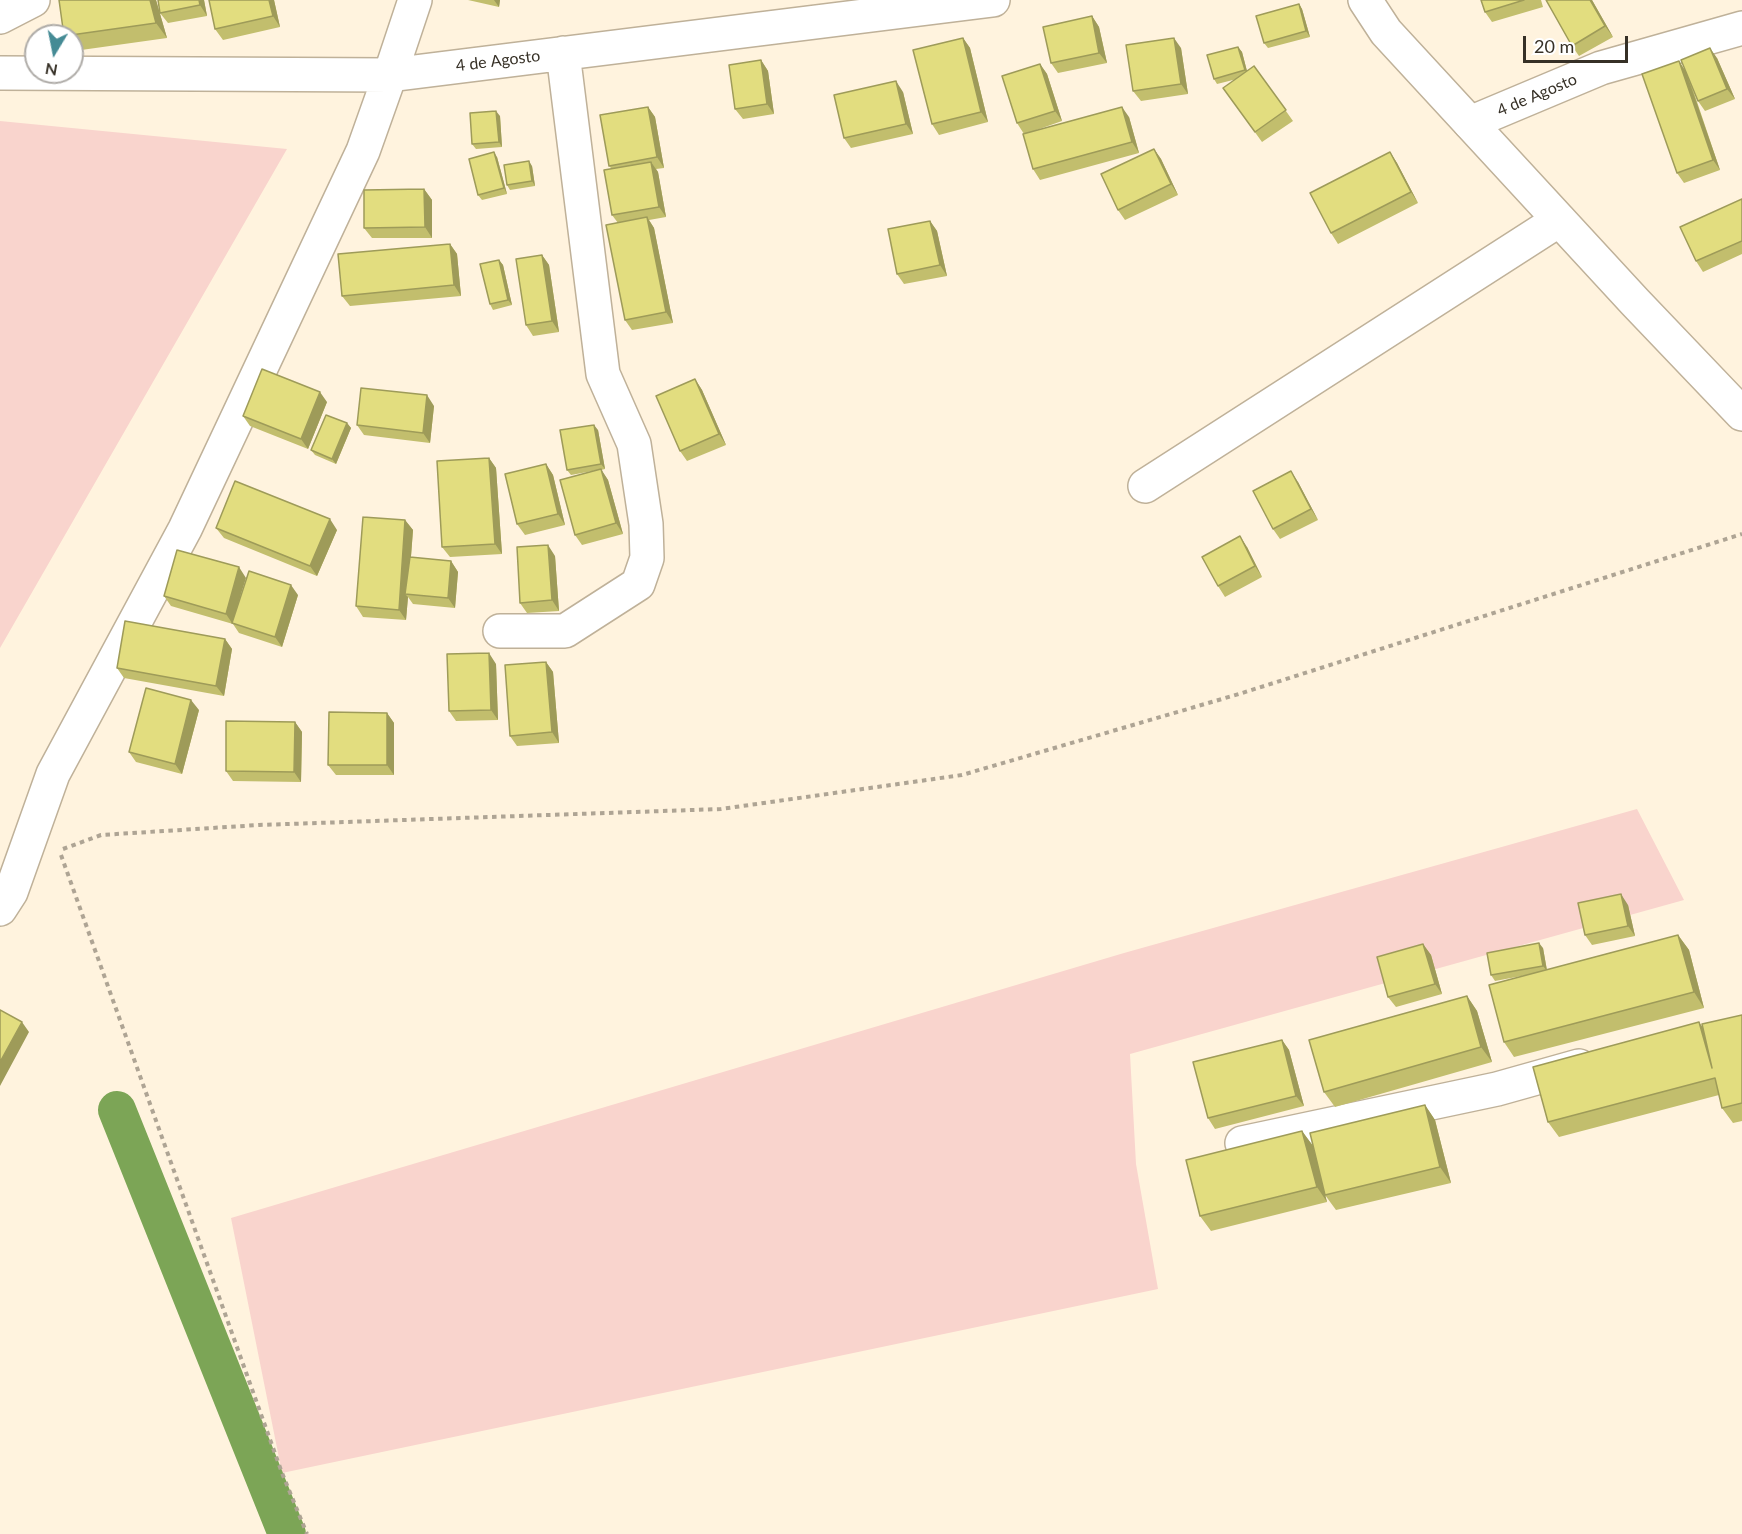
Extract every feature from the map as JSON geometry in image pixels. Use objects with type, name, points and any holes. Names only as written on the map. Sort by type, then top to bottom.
[{"type":"street","points":[[0,17],[33,0]]},
{"type":"street","points":[[0,909],[11,892],[53,774],[185,529],[363,151],[415,0]]},
{"type":"street","name":"4 de Agosto","points":[[0,73],[390,75],[993,0]]},
{"type":"street","points":[[1365,0],[1386,32],[1742,414]]},
{"type":"street","name":"4 de Agosto","points":[[1470,123],[1601,68],[1742,28]]},
{"type":"street","points":[[500,631],[565,631],[638,584],[648,558],[646,524],[634,444],[603,374],[563,53]]},
{"type":"street","points":[[1145,486],[1559,220]]},
{"type":"street","points":[[1242,1143],[1497,1089],[1608,1058]]},
{"type":"path","points":[[307,1534],[282,1473],[59,850],[101,835],[259,825],[721,809],[962,775],[1239,694],[1742,534]]},
{"type":"shaded area","points":[[0,121],[287,149],[0,648]]},
{"type":"shaded area","points":[[1637,809],[1684,900],[1130,1054],[1136,1164],[1158,1289],[282,1473],[231,1218],[1124,953]]},
{"type":"building","points":[[59,0],[150,0],[156,23],[84,33],[84,24],[62,24]]},
{"type":"building","points":[[158,0],[199,0],[200,5],[160,13]]},
{"type":"building","points":[[209,0],[269,0],[273,16],[215,29]]},
{"type":"building","points":[[1481,0],[1524,0],[1485,12]]},
{"type":"building","points":[[1546,0],[1590,0],[1605,26],[1572,46]]},
{"type":"building","points":[[1299,4],[1306,31],[1264,43],[1256,16]]},
{"type":"building","points":[[1092,16],[1099,53],[1051,63],[1043,27]]},
{"type":"building","points":[[963,38],[981,112],[932,124],[913,50]]},
{"type":"building","points":[[1174,38],[1181,84],[1133,91],[1126,45]]},
{"type":"building","points":[[1238,47],[1245,70],[1214,79],[1207,55]]},
{"type":"building","points":[[1710,48],[1727,89],[1698,101],[1681,60]]},
{"type":"building","points":[[761,60],[767,104],[735,109],[729,65]]},
{"type":"building","points":[[1679,61],[1713,160],[1677,173],[1642,74]]},
{"type":"building","points":[[1040,64],[1055,111],[1017,123],[1002,76]]},
{"type":"building","points":[[1254,66],[1286,110],[1255,132],[1223,88]]},
{"type":"building","points":[[896,81],[906,124],[844,138],[834,95]]},
{"type":"building","points":[[648,107],[657,157],[609,166],[600,115]]},
{"type":"building","points":[[1122,107],[1132,142],[1033,169],[1023,134]]},
{"type":"building","points":[[496,111],[499,142],[472,144],[470,113]]},
{"type":"building","points":[[1154,149],[1171,184],[1118,210],[1101,174]]},
{"type":"building","points":[[494,152],[504,188],[478,195],[469,159]]},
{"type":"building","points":[[1390,152],[1411,192],[1331,233],[1310,193]]},
{"type":"building","points":[[529,161],[532,181],[507,185],[504,165]]},
{"type":"building","points":[[651,162],[659,207],[612,215],[604,170]]},
{"type":"building","points":[[424,189],[425,227],[364,228],[364,190]]},
{"type":"building","points":[[1742,199],[1742,241],[1696,261],[1680,227]]},
{"type":"building","points":[[647,217],[666,312],[625,320],[606,225]]},
{"type":"building","points":[[930,221],[940,265],[897,274],[888,229]]},
{"type":"building","points":[[450,244],[454,285],[342,296],[338,254]]},
{"type":"building","points":[[542,255],[552,321],[526,325],[516,259]]},
{"type":"building","points":[[499,260],[508,300],[490,304],[480,264]]},
{"type":"building","points":[[262,369],[320,392],[301,439],[243,416]]},
{"type":"building","points":[[695,379],[719,434],[680,451],[656,396]]},
{"type":"building","points":[[361,388],[427,395],[423,433],[357,425]]},
{"type":"building","points":[[326,415],[347,423],[332,459],[311,450]]},
{"type":"building","points":[[594,425],[601,464],[567,470],[560,430]]},
{"type":"building","points":[[489,458],[495,544],[442,547],[437,461]]},
{"type":"building","points":[[546,464],[558,514],[517,524],[505,474]]},
{"type":"building","points":[[601,469],[616,523],[575,535],[560,480]]},
{"type":"building","points":[[1291,471],[1311,509],[1273,529],[1253,491]]},
{"type":"building","points":[[235,481],[330,519],[310,566],[216,528]]},
{"type":"building","points":[[363,517],[405,520],[399,610],[356,606]]},
{"type":"building","points":[[1240,536],[1255,566],[1218,586],[1202,557]]},
{"type":"building","points":[[548,545],[552,600],[520,603],[517,547]]},
{"type":"building","points":[[177,550],[239,567],[226,614],[164,596]]},
{"type":"building","points":[[410,557],[451,561],[448,598],[405,594]]},
{"type":"building","points":[[249,571],[291,585],[275,637],[232,623]]},
{"type":"building","points":[[125,621],[225,639],[216,686],[117,668]]},
{"type":"building","points":[[489,653],[491,710],[449,711],[447,654]]},
{"type":"building","points":[[546,662],[552,732],[510,736],[505,665]]},
{"type":"building","points":[[146,688],[191,700],[175,764],[129,752]]},
{"type":"building","points":[[329,712],[387,713],[387,765],[328,765]]},
{"type":"building","points":[[226,721],[295,722],[294,772],[226,771]]},
{"type":"building","points":[[1621,894],[1628,926],[1585,935],[1578,903]]},
{"type":"building","points":[[1678,935],[1694,992],[1504,1042],[1489,985]]},
{"type":"building","points":[[1539,943],[1543,966],[1491,975],[1487,953]]},
{"type":"building","points":[[1423,944],[1435,984],[1388,997],[1377,957]]},
{"type":"building","points":[[1467,996],[1481,1047],[1324,1092],[1309,1040]]},
{"type":"building","points":[[0,1010],[22,1022],[0,1062]]},
{"type":"building","points":[[1742,1015],[1742,1103],[1722,1108],[1715,1078],[1548,1122],[1533,1067],[1699,1022],[1712,1068],[1702,1024]]},
{"type":"building","points":[[1282,1040],[1296,1096],[1208,1118],[1193,1062]]},
{"type":"building","points":[[1425,1105],[1440,1167],[1325,1195],[1310,1133]]},
{"type":"building","points":[[1302,1131],[1317,1187],[1200,1216],[1186,1160]]},
{"type":"waterway","points":[[117,1110],[287,1534]]}]
